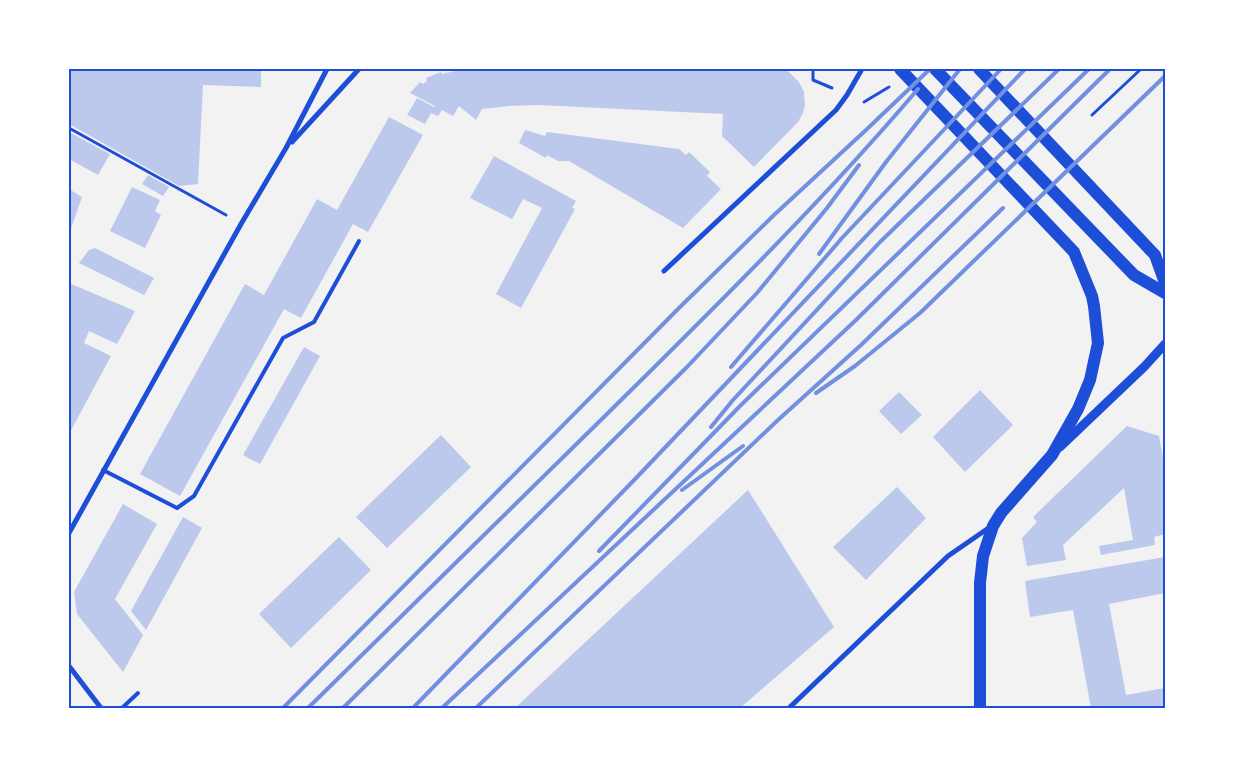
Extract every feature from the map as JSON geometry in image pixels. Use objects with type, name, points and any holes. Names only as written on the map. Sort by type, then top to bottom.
[{"type":"main road","points":[[935,69],[1134,275],[1165,293]]},
{"type":"main road","points":[[979,69],[1155,255],[1165,283]]},
{"type":"main road","points":[[903,72],[1074,252],[1092,296],[1098,343],[1090,380],[1078,409],[1052,455],[1001,513],[993,526],[983,556],[980,583],[980,708]]},
{"type":"street","points":[[69,533],[241,224],[286,148],[327,69]]},
{"type":"street","points":[[286,148],[359,69]]},
{"type":"street","points":[[664,271],[836,110],[862,69]]},
{"type":"street","points":[[1052,455],[1144,367],[1165,344]]},
{"type":"street","points":[[789,708],[948,556],[993,526]]},
{"type":"street","points":[[69,666],[101,708]]},
{"type":"lane","points":[[104,470],[178,508],[194,496],[283,338],[314,322],[359,241]]},
{"type":"lane","points":[[122,708],[138,693]]},
{"type":"path","points":[[813,69],[813,80],[828,86]]},
{"type":"path","points":[[1092,115],[1141,69]]},
{"type":"path","points":[[862,103],[903,72]]},
{"type":"path","points":[[69,128],[241,224]]},
{"type":"building","points":[[69,69],[261,69],[261,87],[203,85],[198,184],[179,186],[69,124]]},
{"type":"building","points":[[464,69],[786,69],[799,82],[804,92],[805,105],[798,122],[754,167],[722,136],[723,114],[539,105],[482,109],[476,120],[459,106],[453,116],[442,110],[438,116],[431,113],[425,124],[407,115],[417,98],[435,106],[410,93],[420,82],[423,84],[427,81],[426,78],[441,72],[442,74]]},
{"type":"building","points":[[389,117],[423,135],[368,232],[353,224],[301,318],[284,309],[180,496],[140,474],[245,284],[264,295],[317,199],[337,210]]},
{"type":"building","points":[[525,130],[545,136],[547,132],[679,149],[686,155],[689,152],[710,172],[707,176],[721,189],[683,228],[569,161],[558,161],[547,155],[546,158],[519,143]]},
{"type":"building","points":[[69,132],[110,154],[98,175],[69,159]]},
{"type":"building","points":[[494,156],[576,201],[572,208],[575,209],[521,308],[496,294],[542,208],[523,199],[512,219],[470,198]]},
{"type":"building","points":[[148,175],[169,187],[163,196],[142,184]]},
{"type":"building","points":[[132,187],[160,200],[155,211],[161,215],[145,248],[110,231]]},
{"type":"building","points":[[69,189],[82,197],[69,234]]},
{"type":"building","points":[[95,248],[154,278],[144,295],[79,263],[89,250]]},
{"type":"building","points":[[69,283],[135,311],[117,344],[89,331],[84,343],[111,356],[69,434]]},
{"type":"building","points":[[304,347],[320,356],[260,464],[243,455]]},
{"type":"building","points":[[980,390],[1013,425],[965,472],[933,437]]},
{"type":"building","points":[[899,392],[922,415],[901,434],[879,411]]},
{"type":"building","points":[[1127,426],[1159,436],[1165,469],[1165,534],[1154,537],[1155,545],[1101,555],[1099,546],[1133,540],[1124,488],[1063,545],[1066,560],[1027,566],[1022,538],[1037,522],[1033,517]]},
{"type":"building","points":[[441,435],[471,467],[387,548],[356,517]]},
{"type":"building","points":[[897,487],[926,518],[866,580],[833,547]]},
{"type":"building","points":[[748,490],[834,627],[740,708],[515,708]]},
{"type":"building","points":[[123,504],[157,524],[115,599],[143,635],[123,672],[77,614],[74,592]]},
{"type":"building","points":[[183,517],[202,528],[146,630],[131,611]]},
{"type":"building","points":[[339,537],[371,570],[291,648],[259,614]]},
{"type":"building","points":[[1165,557],[1165,593],[1109,604],[1126,695],[1165,688],[1165,708],[1091,708],[1073,610],[1030,617],[1025,581]]},
{"type":"railway","points":[[283,708],[679,308],[774,215],[930,69]]},
{"type":"railway","points":[[819,254],[886,162],[960,69]]},
{"type":"railway","points":[[731,367],[842,238],[1001,69]]},
{"type":"railway","points":[[413,708],[638,476],[1025,69]]},
{"type":"railway","points":[[711,427],[733,400],[880,242],[1059,69]]},
{"type":"railway","points":[[599,551],[740,406],[1089,69]]},
{"type":"railway","points":[[442,708],[856,320],[1110,69]]},
{"type":"railway","points":[[816,393],[855,366],[920,313],[1165,76]]},
{"type":"railway","points":[[308,708],[727,295],[844,173],[918,89]]},
{"type":"railway","points":[[343,708],[687,367],[757,293],[827,208],[859,165]]},
{"type":"railway","points":[[476,708],[778,420],[861,345],[1003,208]]},
{"type":"railway","points":[[682,490],[743,446]]}]
